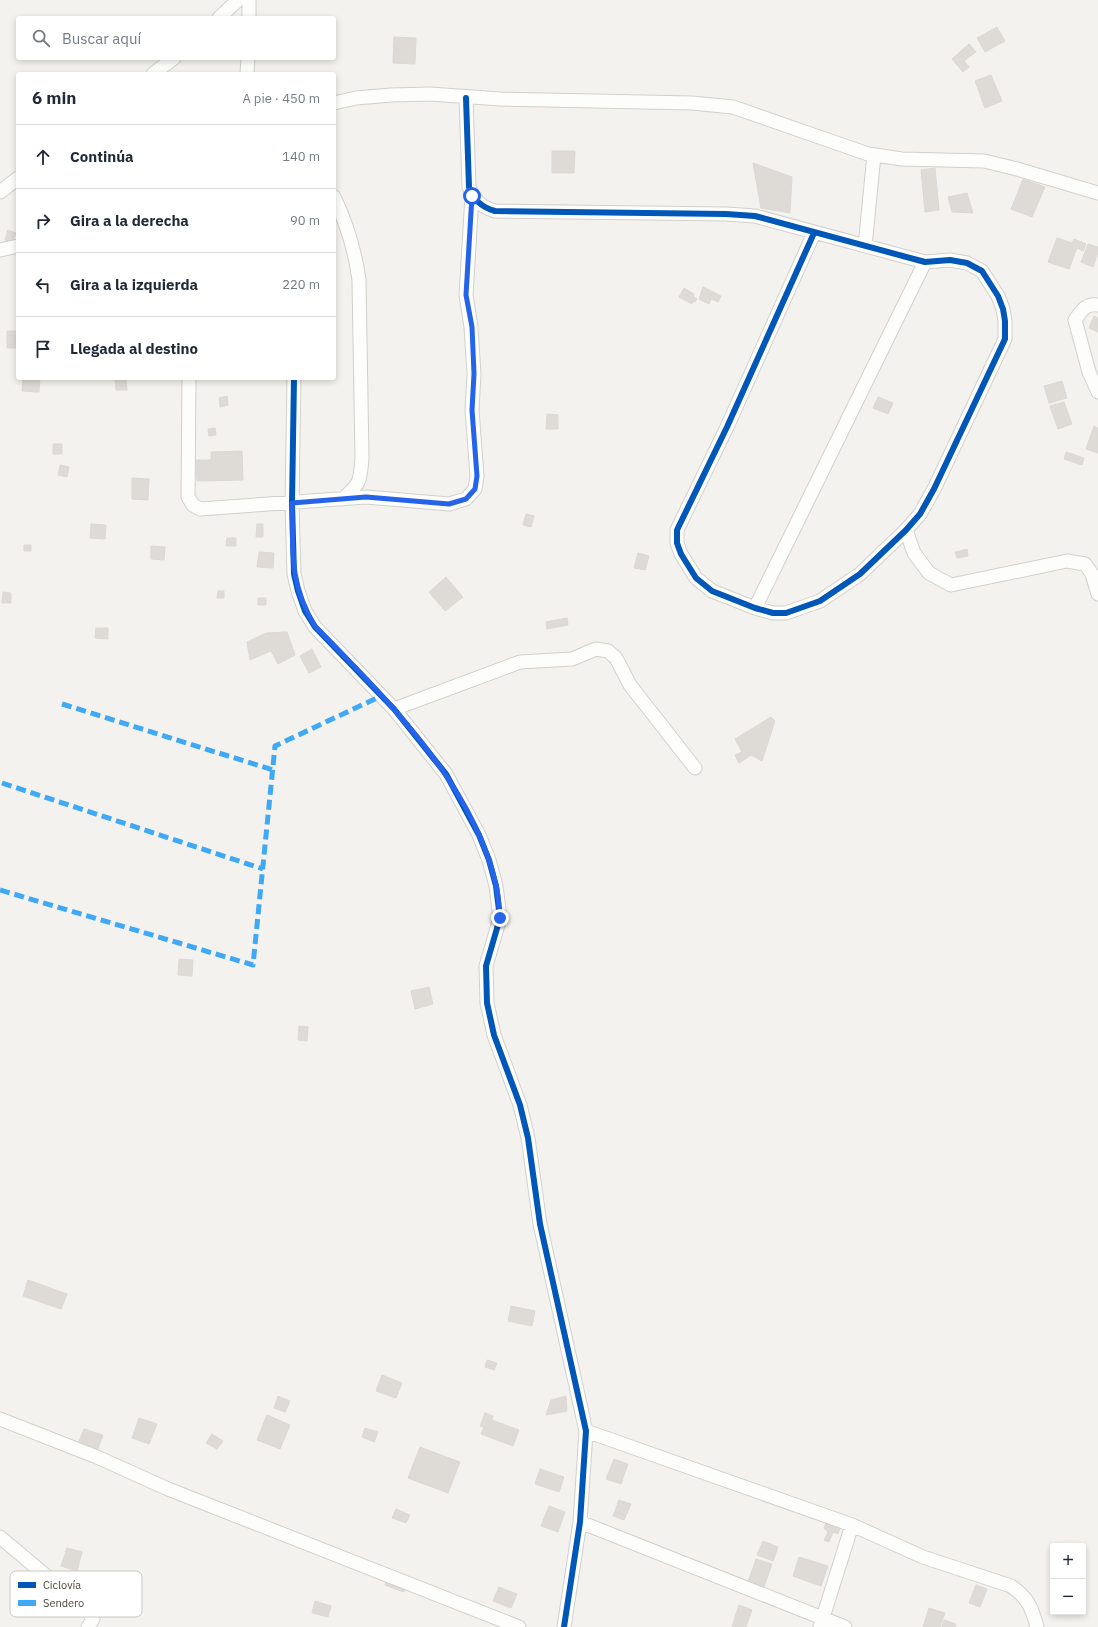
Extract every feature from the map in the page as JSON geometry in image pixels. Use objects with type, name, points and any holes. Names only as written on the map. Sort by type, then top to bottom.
[{"type":"street","points":[[221,16],[238,0]]},
{"type":"street","points":[[249,0],[249,16]]},
{"type":"street","points":[[156,72],[171,60]]},
{"type":"street","points":[[247,72],[248,60]]},
{"type":"street","points":[[336,103],[356,98],[391,94],[430,94],[466,98],[692,103],[733,107],[874,155],[902,158],[984,161],[1017,169],[1098,193]]},
{"type":"street","points":[[189,380],[188,497],[193,505],[206,509],[366,497],[449,504],[466,499],[475,489],[477,476],[472,410],[474,374],[472,335],[466,295],[472,196],[468,176],[466,98]]},
{"type":"street","points":[[866,246],[874,155]]},
{"type":"street","points":[[0,192],[16,180]]},
{"type":"street","points":[[472,196],[486,209],[495,211],[726,214],[755,216],[925,262],[950,260],[967,263],[982,271],[998,296],[1003,309],[1005,339],[934,489],[920,514],[906,530],[860,574],[820,601],[786,613],[773,613],[755,608],[712,591],[696,578],[681,554],[677,543],[677,530],[727,427],[814,232]]},
{"type":"street","points":[[336,201],[346,222],[356,255],[359,280],[362,460],[360,479],[355,487],[343,499]]},
{"type":"street","points":[[0,250],[16,246]]},
{"type":"street","points":[[755,608],[925,262]]},
{"type":"street","points":[[1098,305],[1086,306],[1075,320],[1090,372],[1098,392]]},
{"type":"street","points":[[294,380],[292,503],[294,574],[305,611],[315,626],[394,709],[446,774],[460,797],[479,835],[489,860],[496,886],[500,918],[486,966],[487,1003],[494,1035],[520,1105],[528,1138],[540,1224],[586,1431],[580,1522],[564,1627]]},
{"type":"street","points":[[906,530],[914,553],[929,574],[951,585],[1067,561],[1085,564],[1092,574],[1098,594]]},
{"type":"street","points":[[394,709],[520,662],[572,659],[596,649],[608,651],[616,658],[630,685],[695,768]]},
{"type":"street","points":[[0,1419],[97,1457],[168,1490],[519,1627]]},
{"type":"street","points":[[586,1431],[852,1525],[923,1557],[1011,1586],[1022,1594],[1032,1608],[1037,1627]]},
{"type":"street","points":[[580,1522],[821,1622],[845,1627]]},
{"type":"street","points":[[821,1622],[852,1525]]},
{"type":"street","points":[[0,1537],[40,1571]]},
{"type":"street","points":[[88,1627],[93,1619],[92,1617]]},
{"type":"building","points":[[997,27],[1005,41],[985,52],[977,38]]},
{"type":"building","points":[[394,37],[416,38],[415,64],[393,63]]},
{"type":"building","points":[[969,44],[976,52],[964,61],[969,67],[963,72],[952,59]]},
{"type":"building","points":[[991,75],[1002,101],[985,108],[975,81]]},
{"type":"building","points":[[552,151],[575,151],[574,173],[552,173]]},
{"type":"building","points":[[753,163],[792,177],[790,213],[761,208]]},
{"type":"building","points":[[935,168],[939,210],[925,212],[921,170]]},
{"type":"building","points":[[1023,179],[1045,187],[1032,217],[1011,209]]},
{"type":"building","points":[[967,193],[973,213],[952,212],[948,197]]},
{"type":"building","points":[[8,230],[16,233],[12,243],[5,240]]},
{"type":"building","points":[[1057,238],[1072,243],[1074,239],[1086,244],[1083,251],[1077,248],[1069,269],[1048,262]]},
{"type":"building","points":[[1088,244],[1098,247],[1098,253],[1093,267],[1081,262]]},
{"type":"building","points":[[703,287],[721,296],[718,302],[711,299],[709,304],[699,299]]},
{"type":"building","points":[[684,288],[694,294],[693,297],[697,299],[695,302],[693,301],[692,304],[679,297]]},
{"type":"building","points":[[1094,316],[1098,318],[1098,332],[1089,328]]},
{"type":"building","points":[[7,331],[16,331],[16,348],[7,348]]},
{"type":"building","points":[[23,380],[40,380],[39,392],[22,391]]},
{"type":"building","points":[[115,380],[126,380],[127,390],[116,390]]},
{"type":"building","points":[[1062,381],[1067,398],[1049,403],[1044,386]]},
{"type":"building","points":[[227,396],[228,405],[220,407],[219,398]]},
{"type":"building","points":[[878,397],[893,403],[888,414],[873,408]]},
{"type":"building","points":[[1064,402],[1072,424],[1058,429],[1050,406]]},
{"type":"building","points":[[547,414],[558,415],[558,429],[546,429]]},
{"type":"building","points":[[1094,426],[1098,428],[1098,453],[1086,449]]},
{"type":"building","points":[[215,428],[216,435],[209,436],[208,429]]},
{"type":"building","points":[[53,444],[62,444],[62,454],[53,454]]},
{"type":"building","points":[[242,451],[243,480],[197,481],[196,460],[211,460],[211,452]]},
{"type":"building","points":[[1066,452],[1084,458],[1082,465],[1064,459]]},
{"type":"building","points":[[60,465],[69,467],[67,477],[58,475]]},
{"type":"building","points":[[132,478],[149,479],[148,500],[132,499]]},
{"type":"building","points":[[526,514],[534,516],[531,527],[523,525]]},
{"type":"building","points":[[91,524],[106,525],[105,539],[90,538]]},
{"type":"building","points":[[257,524],[263,524],[263,537],[256,537]]},
{"type":"building","points":[[227,538],[236,538],[236,546],[226,546]]},
{"type":"building","points":[[24,545],[31,545],[31,551],[24,551]]},
{"type":"building","points":[[151,546],[165,547],[164,560],[151,559]]},
{"type":"building","points":[[967,549],[968,556],[957,558],[955,552]]},
{"type":"building","points":[[259,552],[274,553],[273,568],[257,567]]},
{"type":"building","points":[[638,553],[649,556],[645,570],[634,568]]},
{"type":"building","points":[[446,577],[463,597],[445,611],[429,592]]},
{"type":"building","points":[[218,591],[224,591],[224,598],[217,598]]},
{"type":"building","points":[[3,592],[11,593],[11,603],[2,603]]},
{"type":"building","points":[[258,598],[266,598],[266,605],[258,605]]},
{"type":"building","points":[[567,618],[568,625],[547,629],[546,622]]},
{"type":"building","points":[[96,628],[108,628],[108,639],[95,638]]},
{"type":"building","points":[[287,632],[295,655],[278,664],[271,651],[250,660],[247,642],[266,633]]},
{"type":"building","points":[[312,649],[321,667],[309,673],[300,656]]},
{"type":"building","points":[[771,717],[775,721],[762,761],[751,755],[739,763],[735,755],[742,752],[735,739]]},
{"type":"building","points":[[179,959],[193,960],[192,976],[178,975]]},
{"type":"building","points":[[429,987],[433,1004],[415,1009],[411,991]]},
{"type":"building","points":[[299,1026],[308,1027],[307,1041],[298,1040]]},
{"type":"building","points":[[28,1280],[67,1294],[61,1309],[23,1296]]},
{"type":"building","points":[[511,1306],[535,1311],[532,1326],[508,1321]]},
{"type":"building","points":[[487,1360],[497,1363],[494,1370],[485,1367]]},
{"type":"building","points":[[382,1375],[402,1383],[396,1398],[376,1391]]},
{"type":"building","points":[[278,1396],[290,1401],[285,1412],[274,1408]]},
{"type":"building","points":[[566,1396],[567,1411],[546,1415],[551,1400]]},
{"type":"building","points":[[485,1413],[493,1416],[492,1420],[519,1430],[513,1446],[481,1434],[484,1427],[480,1426]]},
{"type":"building","points":[[267,1415],[290,1425],[280,1449],[257,1440]]},
{"type":"building","points":[[139,1418],[157,1424],[149,1444],[132,1438]]},
{"type":"building","points":[[365,1428],[378,1432],[374,1442],[362,1437]]},
{"type":"building","points":[[84,1429],[103,1435],[97,1451],[78,1444]]},
{"type":"building","points":[[212,1434],[223,1441],[217,1449],[206,1443]]},
{"type":"building","points":[[420,1447],[460,1462],[448,1493],[408,1478]]},
{"type":"building","points":[[614,1459],[628,1464],[621,1484],[606,1479]]},
{"type":"building","points":[[540,1469],[564,1477],[559,1492],[535,1484]]},
{"type":"building","points":[[619,1500],[631,1504],[624,1520],[613,1516]]},
{"type":"building","points":[[549,1506],[565,1512],[558,1532],[541,1526]]},
{"type":"building","points":[[396,1509],[410,1515],[406,1523],[392,1518]]},
{"type":"building","points":[[827,1520],[841,1525],[838,1534],[833,1532],[829,1542],[824,1540],[828,1532],[824,1528]]},
{"type":"building","points":[[763,1541],[778,1547],[773,1561],[757,1555]]},
{"type":"building","points":[[67,1548],[82,1552],[77,1571],[61,1566]]},
{"type":"building","points":[[799,1557],[828,1566],[821,1586],[793,1576]]},
{"type":"building","points":[[756,1559],[772,1564],[764,1587],[748,1582]]},
{"type":"building","points":[[387,1579],[406,1586],[404,1592],[385,1585]]},
{"type":"building","points":[[976,1585],[987,1589],[980,1607],[969,1603]]},
{"type":"building","points":[[499,1587],[517,1594],[511,1608],[493,1601]]},
{"type":"building","points":[[315,1601],[331,1606],[328,1617],[312,1613]]},
{"type":"building","points":[[739,1605],[752,1610],[746,1627],[732,1627]]},
{"type":"building","points":[[929,1608],[945,1613],[940,1627],[923,1627]]},
{"type":"building","points":[[944,1620],[956,1624],[955,1627],[942,1627]]},
{"type":"marked path","points":[[0,890],[253,965],[275,746],[381,696]]},
{"type":"marked path","points":[[62,704],[273,770]]},
{"type":"marked path","points":[[2,783],[263,869]]},
{"type":"cycle path","points":[[466,98],[469,187],[473,196],[479,202],[495,211],[726,214],[755,216],[925,262],[950,260],[967,263],[982,271],[998,296],[1003,309],[1005,321],[1005,339],[934,489],[920,514],[906,530],[860,574],[820,601],[786,613],[773,613],[755,608],[712,591],[696,578],[681,554],[677,543],[677,530],[727,427],[814,233]]},
{"type":"cycle path","points":[[294,380],[292,503],[294,574],[305,611],[315,627],[394,709],[446,774],[479,835],[489,860],[496,886],[500,918],[486,966],[487,1003],[494,1035],[520,1105],[528,1138],[540,1224],[586,1431],[580,1522],[564,1627]]},
{"type":"route","points":[[472,196],[466,295],[472,327],[474,374],[472,410],[477,476],[475,489],[466,499],[449,504],[366,497],[292,503],[294,574],[305,611],[315,626],[394,709],[446,774],[460,797],[479,835],[489,860],[496,886],[500,918]]}]
